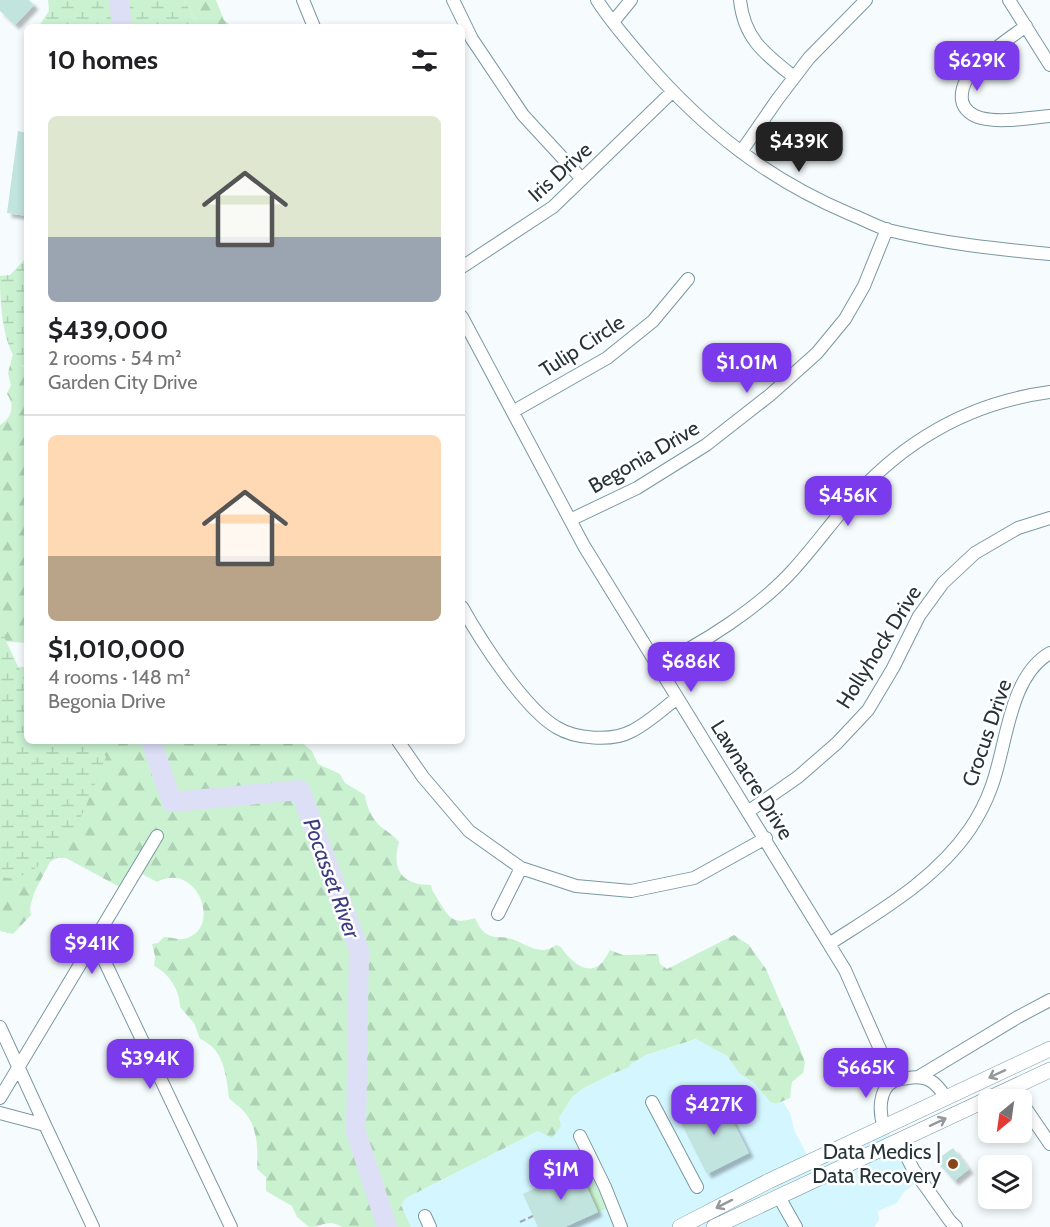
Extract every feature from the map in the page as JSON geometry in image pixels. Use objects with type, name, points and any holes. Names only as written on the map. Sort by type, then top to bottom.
[{"type":"main road","points":[[680,1227],[769,1181],[1050,1049]]},
{"type":"main road","points":[[1027,1089],[1050,1070]]},
{"type":"main road","points":[[714,1227],[898,1141],[978,1112]]},
{"type":"street","points":[[303,0],[313,24]]},
{"type":"street","points":[[453,0],[465,24]]},
{"type":"street","points":[[597,0],[672,92],[730,146],[775,177],[816,200],[886,229],[981,248],[1050,254]]},
{"type":"street","points":[[613,22],[631,0]]},
{"type":"street","points":[[740,0],[747,29],[754,41],[765,54],[794,77]]},
{"type":"street","points":[[741,152],[809,58],[865,0]]},
{"type":"street","points":[[1009,0],[1050,65]]},
{"type":"street","points":[[465,25],[472,39],[523,115],[582,179]]},
{"type":"street","points":[[1026,26],[970,73],[963,86],[962,103],[967,111],[980,118],[1010,119],[1050,116]]},
{"type":"street","name":"Iris Drive","points":[[465,265],[554,207],[672,92]]},
{"type":"street","name":"Begonia Drive","points":[[570,520],[637,488],[706,445],[770,395],[817,353],[845,319],[864,286],[886,229]]},
{"type":"street","name":"Tulip Circle","points":[[514,411],[607,358],[653,321],[688,279]]},
{"type":"street","name":"Lawnacre Drive","points":[[465,322],[570,520],[656,665],[766,838],[845,970],[894,1081]]},
{"type":"street","points":[[656,665],[680,655],[701,642],[771,591],[793,570],[848,504],[881,470],[923,438],[966,413],[1024,395],[1050,392]]},
{"type":"street","name":"Hollyhock Drive","points":[[749,811],[798,777],[837,743],[868,710],[893,668],[919,615],[943,583],[975,553],[1018,528],[1050,518]]},
{"type":"street","points":[[465,613],[529,704],[557,728],[588,737],[608,738],[632,732],[677,698]]},
{"type":"street","name":"Crocus Drive","points":[[829,944],[923,880],[947,857],[971,828],[991,789],[1012,710],[1022,686],[1031,671],[1050,653]]},
{"type":"street","points":[[400,744],[423,777],[469,831],[521,868],[576,886],[631,891],[694,878],[766,838]]},
{"type":"street","points":[[0,1098],[157,836]]},
{"type":"street","points":[[498,914],[521,868]]},
{"type":"street","points":[[95,941],[231,1227]]},
{"type":"street","points":[[884,1127],[880,1112],[881,1101],[894,1081],[920,1076],[1050,1000]]},
{"type":"street","points":[[0,1027],[93,1227]]},
{"type":"street","points":[[920,1076],[938,1086],[946,1098]]},
{"type":"street","points":[[652,1102],[697,1187]]},
{"type":"street","points":[[0,1113],[45,1125]]},
{"type":"street","points":[[1032,1118],[1050,1144]]},
{"type":"street","points":[[580,1136],[621,1227]]},
{"type":"street","points":[[898,1141],[913,1169],[956,1227]]},
{"type":"street","points":[[779,1197],[796,1227]]},
{"type":"path","points":[[520,1222],[533,1216]]},
{"type":"shaded area","points":[[697,1039],[727,1056],[740,1074],[754,1083],[770,1102],[776,1104],[783,1102],[790,1113],[795,1132],[811,1162],[887,1129],[923,1177],[904,1192],[897,1203],[878,1211],[879,1220],[874,1227],[411,1227],[401,1205],[406,1198],[559,1118],[572,1096],[582,1089],[628,1068],[646,1055]]},
{"type":"green space","points":[[48,0],[184,0],[197,24],[40,24],[49,11]]},
{"type":"green space","points":[[184,0],[216,0],[224,20],[229,24],[197,24]]},
{"type":"green space","points":[[24,260],[24,366],[12,353],[4,327],[0,276],[10,275]]},
{"type":"green space","points":[[13,354],[24,367],[24,643],[0,641],[0,425],[11,411],[11,403],[7,394],[11,385],[8,373]]},
{"type":"green space","points":[[0,628],[24,680],[24,744],[99,744],[106,757],[83,813],[55,857],[16,879],[0,877]]},
{"type":"green space","points":[[15,667],[24,667],[24,744],[304,744],[312,751],[318,764],[340,774],[345,783],[365,795],[374,820],[399,842],[397,861],[401,874],[413,882],[431,885],[451,917],[460,921],[475,918],[482,930],[491,936],[508,938],[538,950],[550,949],[556,945],[561,947],[576,964],[587,968],[600,965],[610,950],[623,955],[658,954],[660,964],[667,969],[734,935],[749,945],[766,969],[805,1062],[803,1073],[792,1082],[790,1098],[776,1104],[770,1102],[754,1083],[740,1074],[727,1056],[696,1039],[646,1055],[628,1068],[582,1089],[572,1097],[559,1118],[561,1126],[552,1138],[538,1131],[406,1198],[401,1205],[411,1227],[342,1227],[329,1223],[309,1227],[297,1217],[292,1206],[266,1191],[266,1177],[257,1169],[257,1148],[253,1126],[244,1112],[229,1098],[225,1071],[219,1056],[208,1043],[200,1039],[194,1023],[180,1007],[173,983],[154,966],[155,956],[152,944],[158,943],[164,937],[183,939],[195,933],[202,924],[204,912],[201,899],[194,888],[184,880],[172,878],[157,882],[138,872],[125,890],[66,858],[57,858],[50,862],[34,893],[30,908],[31,915],[13,934],[0,931],[0,675]]},
{"type":"green space","points":[[579,1151],[607,1208],[598,1212],[569,1155]]},
{"type":"building","points":[[0,0],[29,0],[34,5],[15,25],[0,11]]},
{"type":"building","points":[[18,131],[24,132],[24,216],[7,213]]},
{"type":"building","points":[[721,1098],[749,1153],[707,1174],[679,1119]]},
{"type":"building","name":"Data Medics | Data Recovery","points":[[953,1148],[969,1169],[954,1181],[936,1160]]},
{"type":"building","points":[[578,1168],[598,1212],[565,1227],[538,1227],[523,1194]]},
{"type":"waterway","name":"Pocasset River","points":[[119,0],[122,24]]},
{"type":"waterway","name":"Pocasset River","points":[[152,744],[172,802],[300,790],[359,950],[356,1132],[387,1227]]},
{"type":"place","name":"Data Medics | Data Recovery","points":[[953,1164]]}]
